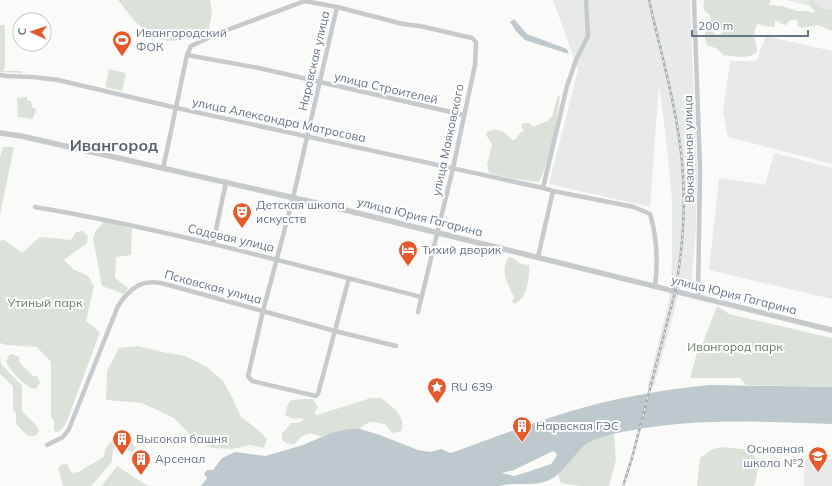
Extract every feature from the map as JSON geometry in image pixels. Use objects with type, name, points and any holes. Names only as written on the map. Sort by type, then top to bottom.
[{"type":"street","points":[[543,188],[567,86],[576,60],[588,36],[586,0]]},
{"type":"street","name":"Вокзальная улица","points":[[694,0],[700,169],[698,297]]},
{"type":"street","points":[[163,169],[187,55],[191,46],[219,33],[305,1],[337,7]]},
{"type":"street","name":"улица Маяковского","points":[[337,7],[403,24],[420,26],[472,38],[476,42],[475,64],[453,168],[418,312]]},
{"type":"street","name":"Наровская улица","points":[[335,331],[318,394],[316,396],[252,381],[248,376],[263,311],[293,198],[337,7]]},
{"type":"street","name":"улица Строителей","points":[[187,55],[259,68],[464,115]]},
{"type":"street","name":"улица Александра Матросова","points":[[0,76],[48,78],[553,191],[634,207],[650,214],[653,222],[656,253],[655,287]]},
{"type":"street","name":"улица Юрия Гагарина","points":[[0,134],[21,136],[226,182],[832,330]]},
{"type":"street","points":[[213,244],[226,182]]},
{"type":"street","points":[[538,257],[553,191]]},
{"type":"street","name":"Садовая улица","points":[[35,207],[95,218],[213,244],[277,259],[421,297]]},
{"type":"street","points":[[335,331],[349,278]]},
{"type":"street","name":"Псковская улица","points":[[47,445],[66,434],[118,306],[124,297],[137,286],[144,283],[158,282],[335,331],[396,346]]},
{"type":"shaded area","points":[[553,0],[690,0],[697,169],[696,229],[691,287],[681,286],[654,387],[647,388],[669,300],[672,264],[672,200],[659,84],[650,207],[549,184],[578,70]]},
{"type":"shaded area","points":[[786,0],[832,0],[832,12]]},
{"type":"shaded area","points":[[514,19],[527,34],[567,49],[569,54],[525,40],[510,22]]},
{"type":"shaded area","points":[[766,36],[832,51],[832,164],[728,137],[723,112],[730,61],[756,61]]},
{"type":"shaded area","points":[[774,153],[832,168],[832,299],[709,270],[719,178],[765,185]]},
{"type":"shaded area","points":[[709,385],[832,387],[832,424],[789,422],[702,422],[626,431],[594,440],[581,449],[559,474],[552,479],[533,484],[510,484],[500,486],[201,486],[207,478],[204,474],[207,470],[213,470],[222,458],[235,452],[265,456],[303,445],[331,433],[348,429],[360,429],[377,434],[418,450],[430,452],[441,449],[450,453],[539,421],[585,407],[638,395]],"holes":[[[553,451],[557,454],[551,464],[514,476],[502,473],[514,470]]]},
{"type":"shaded area","name":"Основная школа №2","points":[[804,459],[832,459],[832,486],[804,486]]},
{"type":"green space","points":[[118,0],[210,0],[212,13],[209,29],[184,36],[185,39],[166,41],[156,38],[143,29],[132,18]]},
{"type":"green space","points":[[704,0],[771,0],[769,5],[782,6],[797,11],[807,11],[813,13],[815,10],[811,8],[808,2],[813,0],[822,8],[832,10],[832,31],[818,25],[801,28],[798,26],[798,22],[796,20],[790,20],[786,25],[775,21],[775,27],[758,24],[754,31],[757,52],[745,57],[723,55],[718,49],[707,45],[705,30],[711,31],[717,35],[721,34],[723,30],[711,23],[710,15],[704,9]]},
{"type":"green space","points":[[0,25],[5,25],[5,68],[3,69],[5,71],[22,71],[22,73],[0,72]]},
{"type":"green space","points":[[109,69],[126,73],[122,91],[105,87]]},
{"type":"green space","points":[[558,95],[560,96],[552,140],[539,182],[509,178],[489,173],[487,165],[492,144],[486,135],[487,132],[498,130],[512,140],[515,140],[520,133],[524,131],[521,127],[523,123],[529,123],[533,127],[549,120],[552,116]]},
{"type":"green space","points":[[27,97],[27,100],[31,101],[32,107],[36,109],[33,119],[18,117],[17,98]]},
{"type":"green space","points":[[3,147],[14,147],[0,215],[0,157]]},
{"type":"green space","points":[[105,221],[132,229],[131,255],[116,257],[115,278],[128,288],[124,294],[102,286],[93,238],[96,230]]},
{"type":"green space","name":"Утиный парк","points":[[83,231],[88,237],[87,243],[64,260],[73,269],[88,276],[94,286],[86,321],[100,332],[67,421],[58,432],[54,431],[54,421],[51,417],[51,362],[37,347],[6,345],[0,343],[0,241],[3,239],[22,253],[40,237],[71,240],[76,232]]},
{"type":"green space","points":[[511,257],[521,264],[529,265],[527,287],[522,297],[515,304],[512,302],[514,297],[507,283],[505,274],[508,258]]},
{"type":"green space","name":"Ивангород парк","points":[[717,306],[729,314],[832,338],[832,387],[746,385],[740,378],[690,378],[699,346],[703,343]]},
{"type":"green space","points":[[138,346],[185,356],[207,367],[223,381],[241,417],[267,439],[264,448],[250,445],[232,449],[212,448],[196,441],[174,418],[142,403],[106,400],[107,371],[119,348]]},
{"type":"green space","points":[[12,354],[19,357],[20,363],[33,376],[37,376],[40,383],[36,389],[24,383],[10,369],[6,361],[9,355]]},
{"type":"green space","points":[[0,355],[1,364],[22,386],[22,411],[37,426],[39,432],[35,436],[28,436],[17,425],[16,414],[13,409],[13,386],[0,374]]},
{"type":"green space","points":[[371,398],[381,398],[397,412],[402,421],[403,426],[401,431],[392,433],[386,425],[372,422],[360,429],[349,429],[323,436],[307,434],[295,444],[288,444],[282,440],[282,434],[291,423],[298,423],[304,420],[301,418],[293,419],[285,415],[290,401],[313,399],[318,408],[314,413],[317,415]]},
{"type":"green space","points":[[614,434],[616,460],[609,486],[579,486],[561,483],[558,474],[580,449],[594,440]]},
{"type":"green space","points":[[112,441],[129,441],[136,447],[133,452],[118,448],[113,449],[112,462],[91,486],[63,486],[58,468],[61,465],[68,464],[72,473],[78,472],[104,457],[108,444]]},
{"type":"green space","points":[[721,447],[752,450],[757,468],[757,476],[754,486],[697,486],[700,458],[713,449]]},
{"type":"green space","points":[[117,466],[148,486],[101,486]]},
{"type":"railway","points":[[623,486],[632,458],[675,292],[683,227],[684,194],[680,141],[673,101],[649,0]]},
{"type":"place","name":"Ивангородский ФОК","points":[[122,57]]},
{"type":"place","name":"Детская школа искусств","points":[[242,229]]},
{"type":"place","name":"Тихий дворик","points":[[408,267]]},
{"type":"place","name":"RU 639","points":[[437,404]]},
{"type":"place","name":"Нарвская ГЭС","points":[[522,443]]},
{"type":"place","name":"Высокая башня","points":[[122,456]]},
{"type":"place","name":"Основная школа №2","points":[[818,473]]},
{"type":"place","name":"Арсенал","points":[[141,476]]},
{"type":"district","name":"Ивангород","points":[[114,145]]}]
